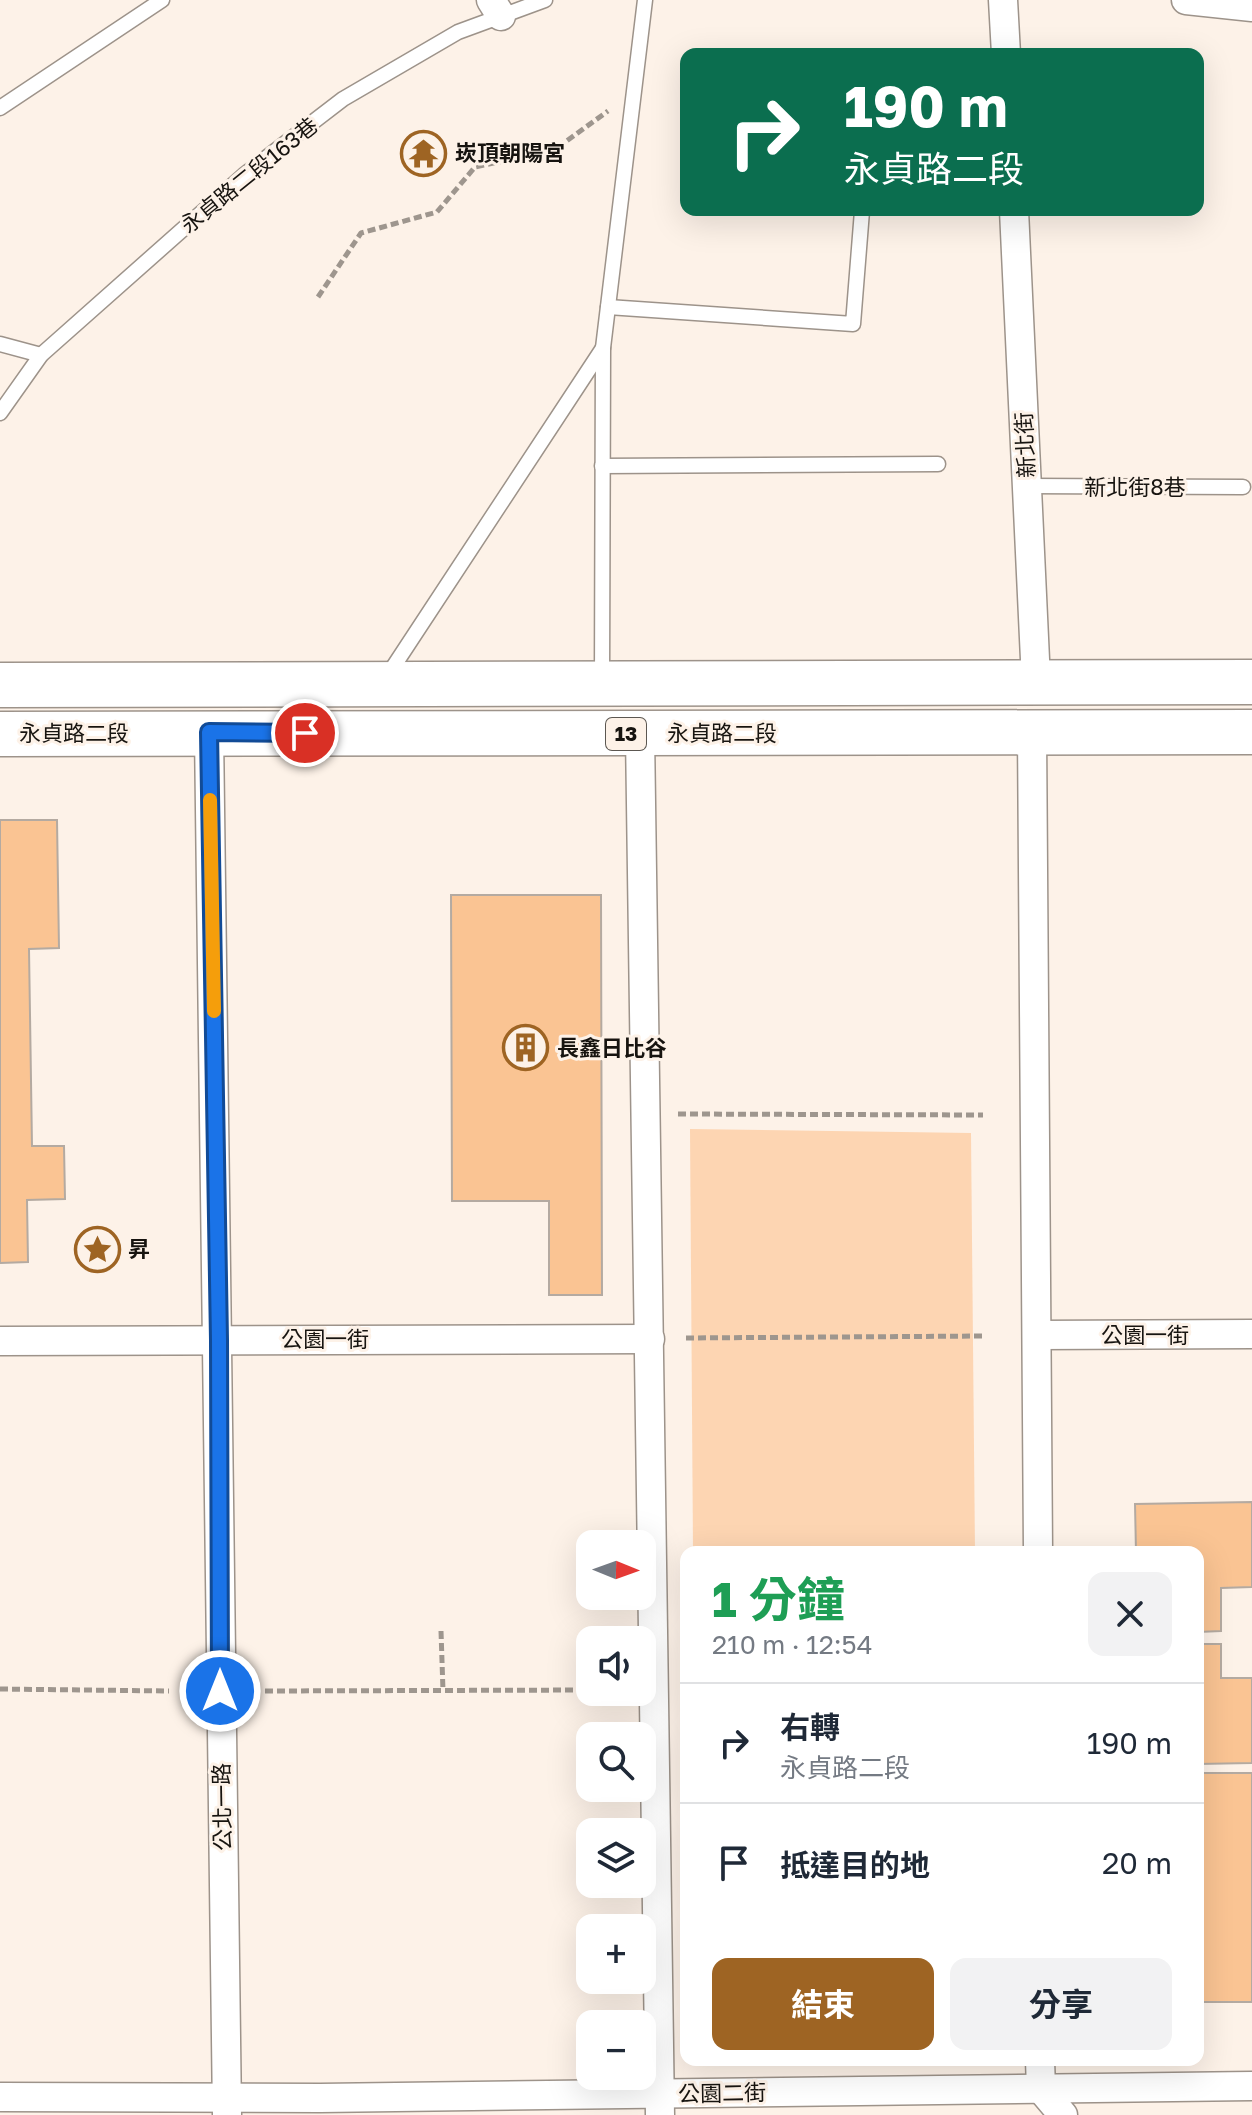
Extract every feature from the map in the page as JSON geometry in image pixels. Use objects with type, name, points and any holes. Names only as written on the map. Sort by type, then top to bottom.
[{"type":"main road","points":[[0,685],[1252,682]]},
{"type":"main road","points":[[432,735],[433,684]]},
{"type":"main road","name":"永貞路二段","points":[[0,734],[1252,732]]},
{"type":"street","points":[[1003,0],[1006,48]]},
{"type":"street","points":[[1186,0],[1252,7]]},
{"type":"street","name":"新北街","points":[[1014,216],[1036,681]]},
{"type":"street","name":"公北一路","points":[[209,732],[227,2105]]},
{"type":"street","points":[[1032,732],[1038,1546]]},
{"type":"street","points":[[640,734],[660,2104]]},
{"type":"street","name":"公園一街","points":[[1037,1335],[1252,1334]]},
{"type":"street","name":"公園一街","points":[[0,1341],[650,1339]]},
{"type":"street","points":[[1040,2066],[1041,2089],[1063,2115]]},
{"type":"street","name":"公園二街","points":[[0,2097],[227,2105],[660,2104],[1041,2089],[1252,2086]]},
{"type":"lane","points":[[0,108],[162,0]]},
{"type":"lane","name":"永貞路二段163巷","points":[[0,413],[41,355],[244,175],[343,99],[496,8],[545,0]]},
{"type":"lane","points":[[602,682],[603,348],[645,0]]},
{"type":"lane","points":[[608,307],[853,324],[862,216]]},
{"type":"lane","points":[[0,344],[41,355]]},
{"type":"lane","points":[[381,685],[603,348]]},
{"type":"lane","points":[[602,466],[938,464]]},
{"type":"lane","name":"新北街8巷","points":[[1027,486],[1243,487]]},
{"type":"path","points":[[318,297],[361,233],[437,212],[475,167],[554,150],[634,92]]},
{"type":"path","points":[[678,1114],[983,1115]]},
{"type":"path","points":[[686,1338],[983,1336]]},
{"type":"path","points":[[441,1631],[443,1691]]},
{"type":"path","points":[[0,1689],[169,1691]]},
{"type":"path","points":[[265,1691],[576,1690]]},
{"type":"shaded area","points":[[690,1129],[971,1133],[975,1546],[693,1546]]},
{"type":"building","points":[[0,820],[57,820],[59,948],[29,949],[32,1146],[64,1146],[65,1199],[27,1200],[28,1262],[0,1263]]},
{"type":"building","name":"長鑫日比谷","points":[[451,895],[601,895],[602,1295],[549,1295],[549,1201],[452,1201]]},
{"type":"building","points":[[1252,1502],[1252,1587],[1221,1588],[1221,1631],[1204,1632],[1204,1546],[1136,1546],[1135,1504]]},
{"type":"building","points":[[1204,1644],[1221,1644],[1221,1678],[1252,1678],[1252,1763],[1204,1764]]},
{"type":"building","points":[[1204,1773],[1252,1773],[1252,2002],[1204,2002]]},
{"type":"slow traffic","points":[[210,800],[214,1011]]},
{"type":"place","name":"崁頂朝陽宮","points":[[424,153]]},
{"type":"place","name":"長鑫日比谷","points":[[526,1048]]},
{"type":"place","name":"昇","points":[[97,1249]]},
{"type":"route","points":[[220,1691],[219,1340],[209,732],[305,733]]}]
